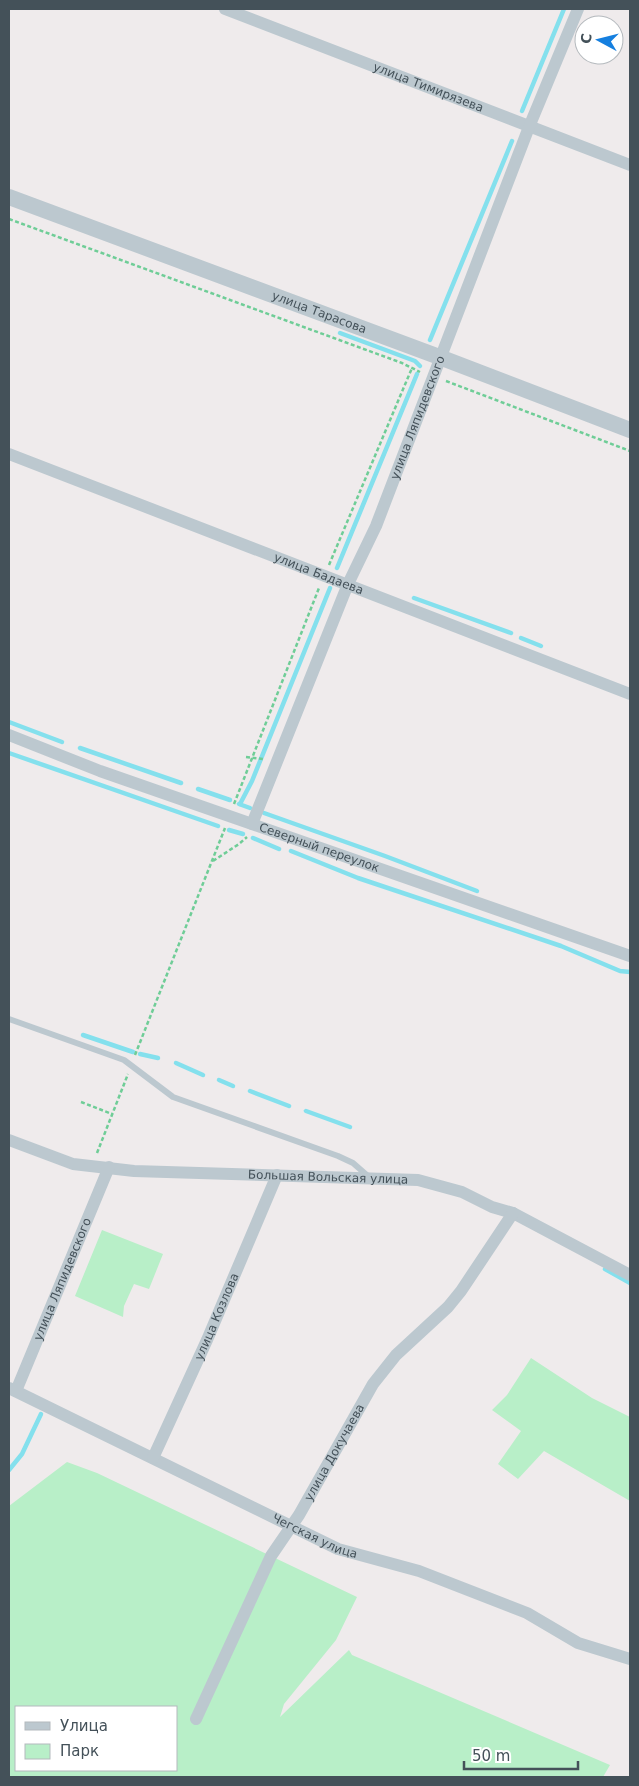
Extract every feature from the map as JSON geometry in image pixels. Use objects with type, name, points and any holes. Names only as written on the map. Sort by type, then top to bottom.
[{"type":"street","name":"улица Тимирязева","points":[[225,9],[630,165]]},
{"type":"street","name":"улица Ляпидевского","points":[[252,824],[348,584],[376,526],[435,377],[529,127],[578,9]]},
{"type":"street","name":"улица Тарасова","points":[[9,197],[630,430]]},
{"type":"street","name":"улица Бадаева","points":[[9,454],[630,694]]},
{"type":"street","name":"Северный переулок","points":[[9,736],[100,771],[630,956]]},
{"type":"street","name":"Большая Вольская улица","points":[[9,1140],[73,1164],[134,1171],[418,1180],[462,1192],[492,1207],[513,1212],[630,1276]]},
{"type":"street","name":"улица Ляпидевского","points":[[12,1390],[109,1167]]},
{"type":"street","name":"улица Козлова","points":[[153,1458],[207,1340],[277,1175]]},
{"type":"street","name":"улица Докучаева","points":[[196,1719],[268,1563],[292,1527],[384,1368],[452,1301],[513,1212]]},
{"type":"street","name":"Чегская улица","points":[[12,1390],[292,1527],[352,1554],[404,1566],[437,1578],[527,1613],[578,1642],[630,1659]]},
{"type":"lane","points":[[9,1019],[114,1055],[132,1065],[173,1097],[338,1156],[353,1163],[372,1180]]},
{"type":"path","points":[[9,219],[412,368],[324,575],[92,1165]]},
{"type":"path","points":[[435,377],[486,394],[630,451]]},
{"type":"path","points":[[246,757],[264,759]]},
{"type":"path","points":[[212,861],[246,839],[252,824]]},
{"type":"path","points":[[81,1102],[112,1114]]},
{"type":"green space","points":[[102,1230],[163,1254],[149,1289],[134,1284],[124,1306],[123,1317],[75,1296]]},
{"type":"green space","points":[[531,1358],[592,1398],[630,1417],[630,1501],[544,1451],[518,1479],[498,1464],[521,1431],[492,1410],[507,1395]]},
{"type":"green space","points":[[67,1462],[97,1473],[357,1597],[336,1640],[284,1704],[280,1717],[349,1650],[352,1655],[610,1765],[603,1777],[9,1777],[9,1506]]},
{"type":"waterway","points":[[522,111],[564,9]]},
{"type":"waterway","points":[[430,340],[512,141]]},
{"type":"waterway","points":[[340,333],[415,361],[420,366]]},
{"type":"waterway","points":[[337,568],[417,374]]},
{"type":"waterway","points":[[240,804],[252,781],[330,588]]},
{"type":"waterway","points":[[414,598],[511,633]]},
{"type":"waterway","points":[[521,638],[541,646]]},
{"type":"waterway","points":[[9,722],[62,742]]},
{"type":"waterway","points":[[80,748],[181,783]]},
{"type":"waterway","points":[[9,753],[218,826]]},
{"type":"waterway","points":[[198,789],[230,800]]},
{"type":"waterway","points":[[239,804],[250,808]]},
{"type":"waterway","points":[[264,813],[477,891]]},
{"type":"waterway","points":[[229,830],[243,834]]},
{"type":"waterway","points":[[253,838],[279,849]]},
{"type":"waterway","points":[[291,851],[358,878],[561,946],[620,971],[630,972]]},
{"type":"waterway","points":[[83,1035],[133,1052]]},
{"type":"waterway","points":[[140,1054],[158,1058]]},
{"type":"waterway","points":[[176,1063],[203,1075]]},
{"type":"waterway","points":[[219,1080],[233,1086]]},
{"type":"waterway","points":[[250,1091],[289,1106]]},
{"type":"waterway","points":[[306,1111],[350,1127]]},
{"type":"waterway","points":[[605,1269],[630,1283]]},
{"type":"waterway","points":[[9,1470],[22,1454],[41,1414]]}]
